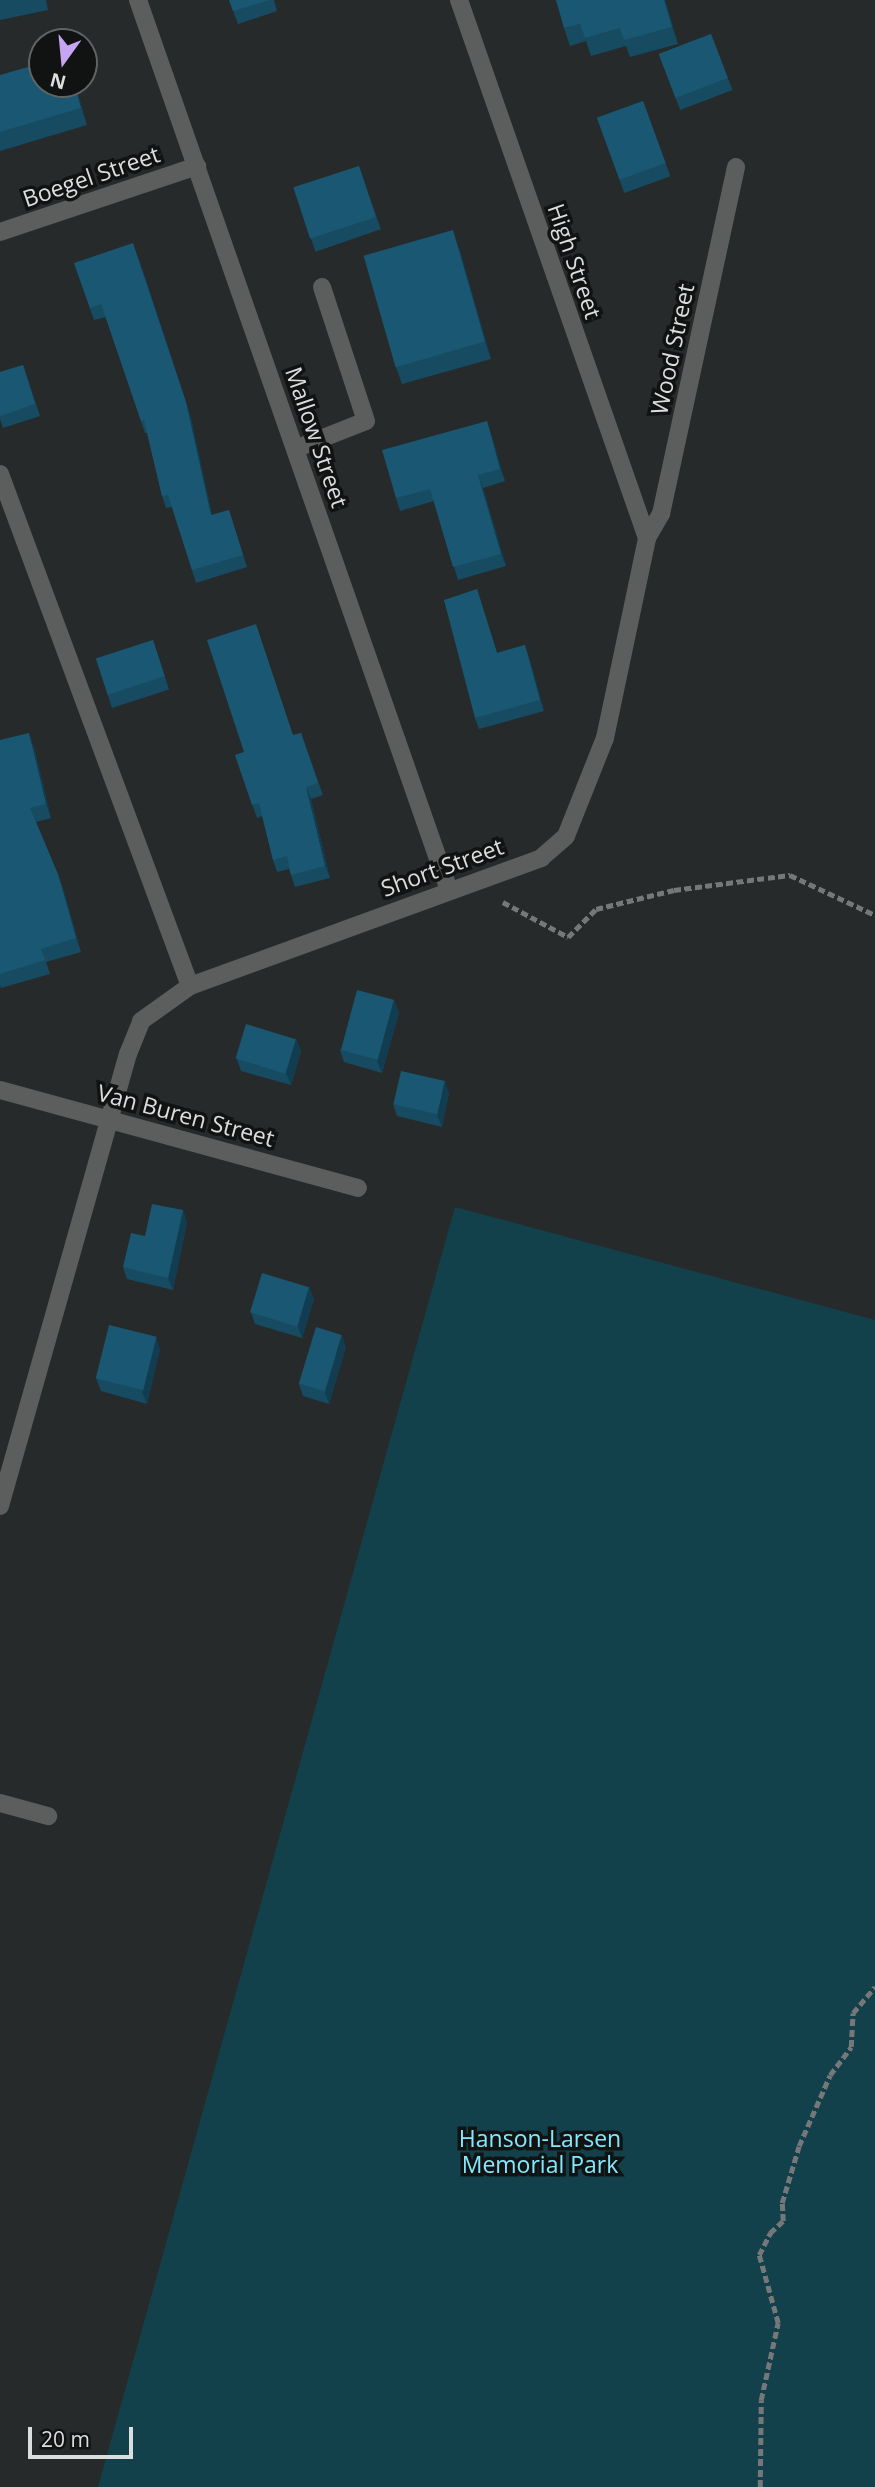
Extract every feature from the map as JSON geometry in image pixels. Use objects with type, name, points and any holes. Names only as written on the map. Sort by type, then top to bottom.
[{"type":"street","name":"Mallow Street","points":[[138,0],[449,890]]},
{"type":"street","name":"High Street","points":[[459,0],[646,538]]},
{"type":"street","name":"Boegel Street","points":[[0,232],[197,166]]},
{"type":"street","name":"Wood Street","points":[[646,538],[661,514],[736,167]]},
{"type":"street","points":[[295,449],[366,421],[322,287]]},
{"type":"street","points":[[0,474],[190,986]]},
{"type":"street","name":"Short Street","points":[[0,1506],[109,1119],[141,1021],[190,986],[541,858],[566,836],[606,738],[646,538]]},
{"type":"street","name":"Van Buren Street","points":[[0,1090],[358,1188]]},
{"type":"street","points":[[0,1803],[48,1816]]},
{"type":"path","points":[[449,890],[515,904],[568,937],[596,909],[674,890],[790,875],[875,915]]},
{"type":"path","points":[[760,2487],[761,2400],[778,2323],[759,2255],[770,2233],[783,2221],[782,2203],[799,2146],[830,2075],[851,2047],[853,2013],[875,1987]]},
{"type":"green space","name":"Hanson-Larsen Memorial Park","points":[[455,1207],[875,1320],[875,2487],[98,2487]]},
{"type":"building","points":[[229,0],[270,0],[233,11]]},
{"type":"building","points":[[556,0],[664,0],[672,27],[624,40],[620,28],[585,38],[580,24],[564,28]]},
{"type":"building","points":[[711,34],[728,78],[676,98],[659,54]]},
{"type":"building","points":[[28,67],[28,98],[78,98],[81,108],[0,132],[0,75]]},
{"type":"building","points":[[643,101],[666,163],[620,180],[597,118]]},
{"type":"building","points":[[359,166],[376,217],[310,239],[293,187]]},
{"type":"building","points":[[453,230],[485,342],[396,367],[364,256]]},
{"type":"building","points":[[133,243],[186,402],[211,515],[229,510],[243,555],[192,570],[168,495],[162,496],[144,420],[141,421],[101,304],[90,308],[74,263]]},
{"type":"building","points":[[23,365],[35,404],[0,416],[0,372]]},
{"type":"building","points":[[487,421],[500,469],[478,475],[501,554],[453,567],[430,489],[396,498],[382,450]]},
{"type":"building","points":[[477,589],[497,653],[525,645],[540,700],[475,718],[444,600]]},
{"type":"building","points":[[256,624],[293,735],[301,733],[318,783],[306,787],[325,866],[291,875],[287,856],[273,860],[259,803],[252,805],[235,755],[244,752],[207,640]]},
{"type":"building","points":[[153,640],[165,676],[108,695],[96,659]]},
{"type":"building","points":[[29,733],[46,804],[30,808],[58,874],[76,938],[41,949],[45,960],[0,974],[0,740]]},
{"type":"building","points":[[357,990],[394,1000],[378,1060],[341,1050]]},
{"type":"building","points":[[246,1024],[296,1039],[285,1074],[235,1058]]},
{"type":"building","points":[[401,1071],[445,1081],[437,1114],[393,1104]]},
{"type":"building","points":[[152,1204],[183,1210],[168,1278],[123,1267],[131,1233],[145,1236]]},
{"type":"building","points":[[262,1273],[309,1287],[297,1327],[250,1312]]},
{"type":"building","points":[[109,1325],[157,1337],[143,1390],[96,1378]]},
{"type":"building","points":[[316,1327],[342,1335],[325,1391],[299,1383]]}]
